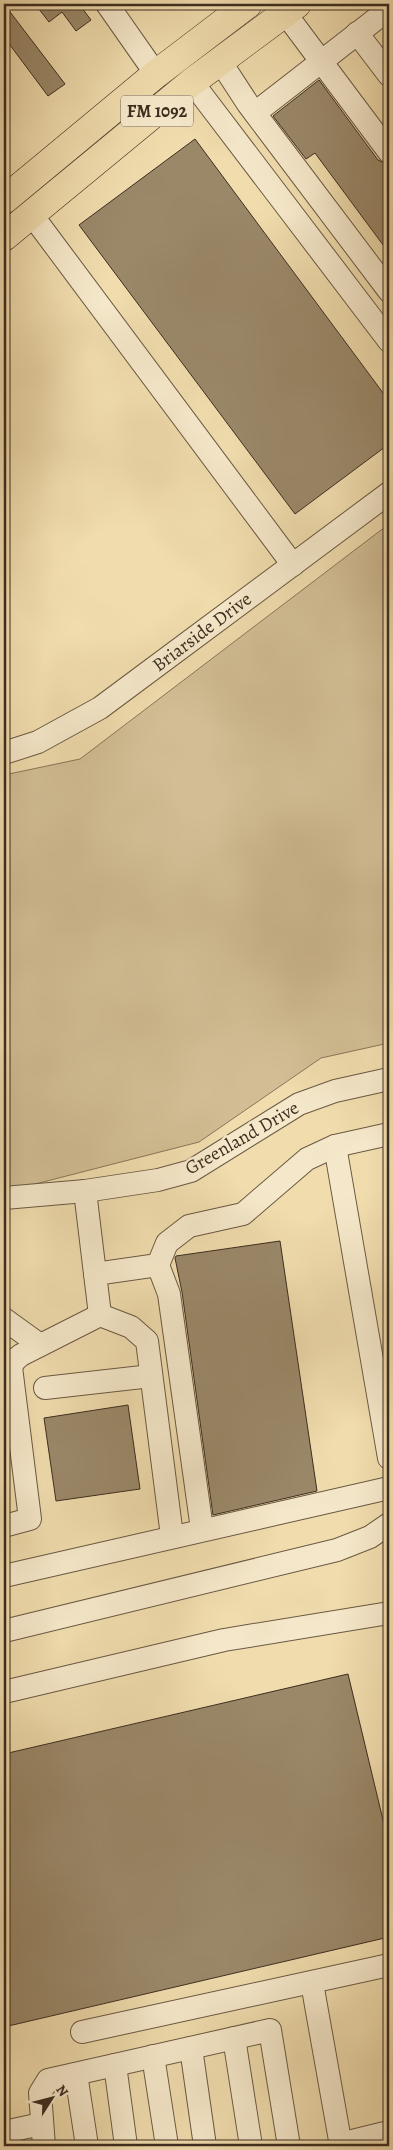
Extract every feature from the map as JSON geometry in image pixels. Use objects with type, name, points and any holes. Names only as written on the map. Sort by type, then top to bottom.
[{"type":"main road","name":"FM 1092","points":[[5,199],[156,74],[248,4]]},
{"type":"main road","name":"FM 1092","points":[[4,237],[220,61],[284,6]]},
{"type":"main road","points":[[192,82],[204,64],[251,23],[284,6]]},
{"type":"main road","points":[[32,215],[34,196],[47,180],[88,141],[96,124]]},
{"type":"street","points":[[107,4],[156,74]]},
{"type":"street","points":[[284,6],[321,61],[389,152]]},
{"type":"street","points":[[255,113],[389,9]]},
{"type":"street","points":[[357,33],[389,75]]},
{"type":"street","points":[[220,61],[255,113],[389,291]]},
{"type":"street","points":[[192,82],[389,341]]},
{"type":"street","points":[[32,215],[293,565]]},
{"type":"street","name":"Briarside Drive","points":[[4,753],[38,742],[100,708],[389,493]]},
{"type":"street","name":"Greenland Drive","points":[[4,1198],[85,1191],[158,1180],[190,1171],[299,1104],[335,1091],[389,1079]]},
{"type":"street","points":[[202,1529],[169,1294],[158,1265],[167,1243],[189,1226],[243,1214],[307,1159],[335,1146],[389,1134]]},
{"type":"street","points":[[335,1146],[389,1458]]},
{"type":"street","points":[[85,1191],[100,1314]]},
{"type":"street","points":[[96,1274],[158,1265]]},
{"type":"street","points":[[4,1526],[30,1519],[11,1367],[15,1360],[40,1345],[100,1314]]},
{"type":"street","points":[[100,1314],[131,1327],[147,1341],[172,1536]]},
{"type":"street","points":[[4,1319],[40,1345]]},
{"type":"street","points":[[45,1388],[152,1376]]},
{"type":"street","points":[[4,1576],[202,1529],[389,1488]]},
{"type":"street","points":[[4,1631],[337,1550],[370,1537],[389,1524]]},
{"type":"street","points":[[4,1692],[224,1640],[389,1613]]},
{"type":"street","points":[[82,2032],[312,1983],[389,1964]]},
{"type":"street","points":[[312,1983],[341,2145],[389,2132]]},
{"type":"street","points":[[44,2146],[40,2093],[48,2080],[270,2030],[289,2146]]},
{"type":"street","points":[[234,2038],[251,2146]]},
{"type":"street","points":[[191,2048],[205,2146]]},
{"type":"street","points":[[153,2056],[167,2146]]},
{"type":"street","points":[[115,2065],[126,2146]]},
{"type":"street","points":[[76,2074],[87,2146]]},
{"type":"street","points":[[4,2132],[42,2124]]},
{"type":"shaded area","points":[[389,524],[389,1043],[321,1058],[199,1142],[4,1192],[4,775],[80,759]]},
{"type":"building","points":[[4,4],[65,84],[48,96],[4,37]]},
{"type":"building","points":[[35,4],[79,4],[91,20],[76,31],[62,12],[49,22]]},
{"type":"building","points":[[319,80],[378,160],[389,165],[389,253],[315,153],[306,159],[273,116]]},
{"type":"building","points":[[195,139],[389,401],[389,444],[295,514],[79,225]]},
{"type":"building","points":[[280,1241],[317,1491],[213,1515],[182,1292],[175,1258],[176,1256]]},
{"type":"building","points":[[128,1405],[140,1489],[56,1501],[44,1418]]},
{"type":"building","points":[[348,1674],[389,1845],[389,1937],[4,2027],[4,1754]]}]
